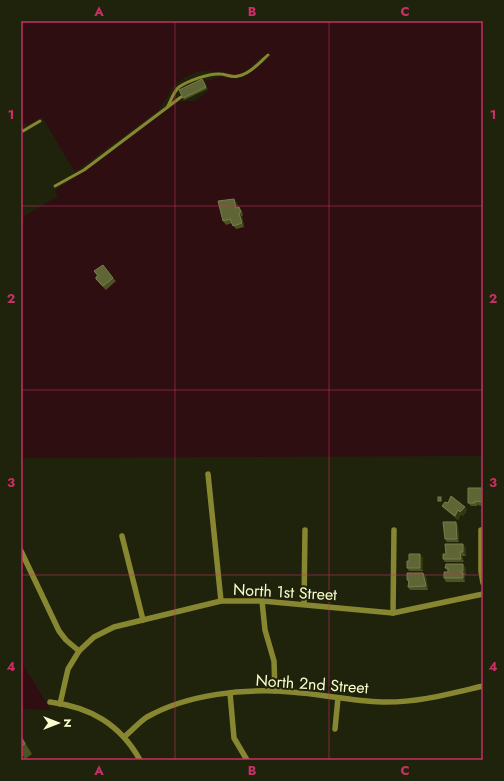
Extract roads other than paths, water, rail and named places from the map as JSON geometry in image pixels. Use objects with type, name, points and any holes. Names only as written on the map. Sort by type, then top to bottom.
[{"type":"street","points":[[208,474],[221,601]]},
{"type":"street","points":[[304,530],[304,604]]},
{"type":"street","points":[[393,613],[394,530]]},
{"type":"street","points":[[481,530],[481,571],[483,583]]},
{"type":"street","points":[[122,536],[143,620]]},
{"type":"street","points":[[21,551],[59,631],[66,640],[79,651]]},
{"type":"street","name":"North 1st Street","points":[[60,704],[68,669],[79,651],[94,637],[114,627],[221,601],[262,601],[393,613],[483,594]]},
{"type":"street","points":[[262,601],[265,630],[274,661],[275,691]]},
{"type":"street","name":"North 2nd Street","points":[[124,737],[146,718],[169,707],[210,695],[261,690],[380,702],[406,702],[483,686]]},
{"type":"street","points":[[230,693],[234,738],[247,760]]},
{"type":"street","points":[[335,729],[338,698]]},
{"type":"street","points":[[50,702],[69,705],[85,710],[100,718],[124,737],[133,747],[140,760]]},
{"type":"lane","points":[[168,107],[174,93],[179,87],[204,76],[219,74],[232,77],[247,73],[268,56]]},
{"type":"lane","points":[[55,186],[84,170],[181,98]]},
{"type":"lane","points":[[21,129],[22,131],[40,121]]}]
